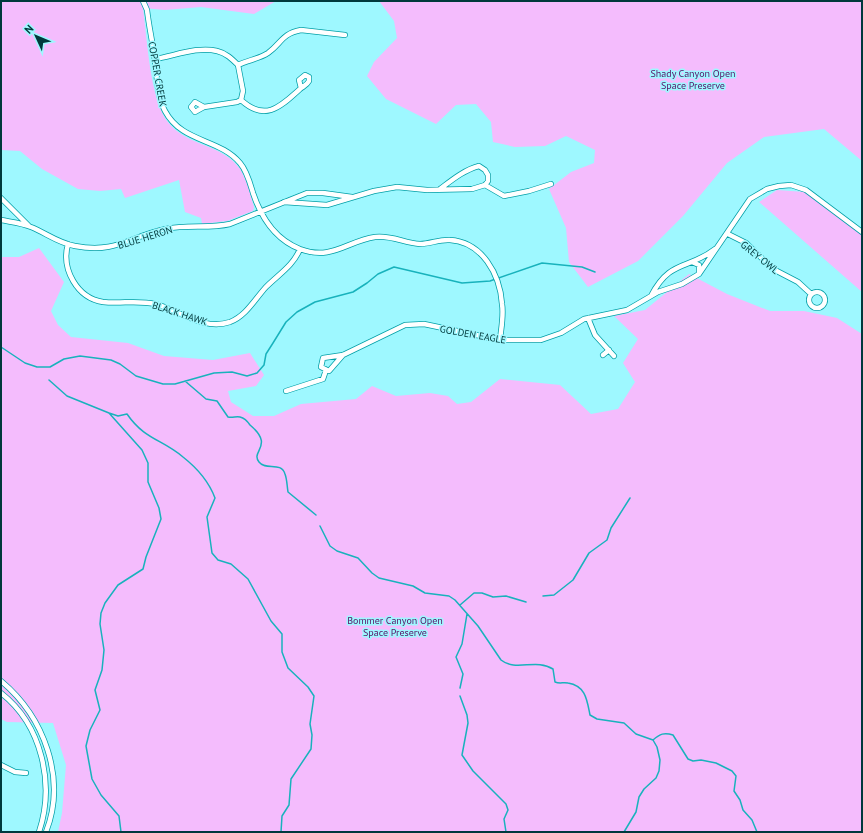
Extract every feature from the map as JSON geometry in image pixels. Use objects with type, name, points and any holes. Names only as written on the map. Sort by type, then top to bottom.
[{"type":"street","name":"COPPER CREEK","points":[[143,1],[155,59],[161,103],[168,116],[183,132],[220,148],[233,156],[241,164],[249,178],[260,212],[276,234],[300,249],[316,252],[333,252],[366,240],[389,236],[420,244],[448,240],[470,245],[488,262],[500,292],[503,304],[500,340]]},
{"type":"street","name":"COPPER CREEK","points":[[146,10],[147,1]]},
{"type":"street","points":[[238,65],[269,53],[282,38],[294,31],[301,30],[345,35]]},
{"type":"street","points":[[155,59],[211,50],[225,54],[238,65],[243,91],[241,100]]},
{"type":"street","points":[[241,100],[256,109],[268,110],[287,102],[301,88]]},
{"type":"street","points":[[204,107],[237,102],[241,100]]},
{"type":"street","points":[[440,189],[459,175],[479,166],[485,170],[488,175],[488,181],[485,186],[504,196],[529,191],[551,184]]},
{"type":"street","name":"GOLDEN EAGLE","points":[[343,355],[335,366],[329,371],[321,367],[323,358],[343,355],[392,330],[415,324],[500,340],[521,341],[550,338],[588,318],[627,310],[658,292],[682,284],[699,274],[728,234],[742,209],[757,194],[767,189],[791,185],[806,190],[862,232]]},
{"type":"street","name":"BLUE HERON","points":[[282,202],[320,206],[397,187],[416,190],[460,190],[485,186]]},
{"type":"street","name":"BLUE HERON","points":[[1,220],[30,227],[68,244],[89,248],[115,247],[166,229],[219,226],[240,221],[282,202],[313,193],[352,197]]},
{"type":"street","name":"BLUE HERON","points":[[1,198],[30,227]]},
{"type":"street","name":"GREY OWL","points":[[728,234],[746,243],[773,269],[798,282],[811,294]]},
{"type":"street","name":"BLACK HAWK","points":[[68,244],[66,252],[69,273],[75,283],[93,298],[102,301],[143,302],[156,304],[198,322],[217,324],[229,322],[240,317],[265,289],[290,265],[300,249]]},
{"type":"street","name":"GOLDEN EAGLE","points":[[650,298],[657,285],[666,275],[690,261],[706,256],[719,246]]},
{"type":"street","points":[[690,261],[699,265],[699,274]]},
{"type":"street","points":[[588,318],[595,335],[614,356]]},
{"type":"street","points":[[603,354],[609,350]]},
{"type":"street","points":[[286,391],[318,382],[326,376],[326,370]]},
{"type":"street","points":[[1,681],[14,692],[27,708],[38,726],[47,747],[52,767],[54,788],[53,806],[46,832]]},
{"type":"street","points":[[1,693],[21,714],[32,733],[43,764],[45,777],[45,804],[39,832]]},
{"type":"street","points":[[1,765],[15,772],[26,773]]},
{"type":"green space","points":[[1,1],[276,1],[254,14],[201,7],[165,10],[143,8],[150,67],[161,111],[167,121],[184,136],[224,154],[240,169],[248,187],[254,207],[253,211],[227,221],[202,224],[201,218],[185,212],[179,180],[125,198],[121,189],[100,191],[78,189],[42,169],[20,151],[1,150]]},
{"type":"green space","name":"Shady Canyon Open Space Preserve","points":[[379,1],[862,1],[862,161],[824,129],[764,137],[727,163],[683,216],[638,261],[588,287],[569,262],[566,228],[549,189],[571,172],[594,163],[595,150],[566,136],[545,146],[515,147],[493,142],[491,122],[476,104],[456,105],[436,124],[386,99],[367,76],[374,62],[397,38],[394,21]]},
{"type":"green space","points":[[777,190],[805,192],[862,232],[862,292],[759,202]]},
{"type":"green space","name":"Bommer Canyon Open Space Preserve","points":[[39,248],[64,282],[51,311],[58,325],[71,337],[128,343],[164,356],[213,360],[250,353],[264,375],[256,386],[228,391],[231,402],[253,416],[274,416],[301,404],[356,399],[372,386],[396,396],[430,393],[448,396],[457,404],[471,402],[500,379],[560,385],[591,414],[618,409],[635,382],[623,363],[638,339],[614,316],[645,310],[689,274],[727,294],[770,311],[804,311],[837,318],[862,334],[862,832],[58,832],[62,813],[66,765],[53,723],[7,722],[1,719],[1,257],[19,257]]},
{"type":"waterway","points":[[1,347],[25,363],[37,367],[50,367],[64,359],[80,356],[111,360],[120,364],[136,376],[163,384],[175,384],[214,373],[232,372],[247,376],[257,373],[264,365],[266,354],[286,322],[297,312],[315,302],[353,292],[378,274],[394,267],[462,283],[490,281],[542,263],[582,267],[595,272]]},
{"type":"waterway","points":[[49,380],[67,396],[109,413],[142,450],[148,463],[148,482],[159,508],[161,519],[146,557],[143,569],[118,585],[105,603],[101,613],[100,624],[104,650],[102,670],[95,690],[100,710],[90,730],[86,746],[92,779],[101,795],[119,816],[121,832]]},
{"type":"waterway","points":[[185,381],[206,399],[217,401],[228,417],[240,417],[247,421],[261,438],[257,455],[259,462],[262,465],[277,467],[283,470],[288,492],[316,515]]},
{"type":"waterway","points":[[109,413],[118,416],[127,414],[140,429],[188,461],[206,481],[215,498],[207,517],[212,553],[218,560],[231,564],[248,579],[271,621],[282,634],[282,652],[288,668],[308,687],[314,696],[310,724],[312,735],[311,749],[291,779],[289,805],[282,816],[281,832]]},
{"type":"waterway","points":[[543,596],[554,595],[573,580],[589,553],[607,540],[611,528],[630,498]]},
{"type":"waterway","points":[[320,526],[330,546],[337,551],[358,558],[372,573],[379,578],[413,586],[425,593],[449,596],[455,600],[478,626],[501,660],[513,665],[533,664],[546,666],[553,669],[555,682],[574,685],[582,690],[585,694],[590,715],[597,719],[624,723],[636,734],[653,740],[657,747],[660,760],[659,771],[656,778],[644,789],[639,797],[636,812],[624,832]]},
{"type":"waterway","points":[[460,605],[474,593],[482,593],[493,597],[506,596],[526,602]]},
{"type":"waterway","points":[[460,688],[463,674],[456,657],[462,644],[467,614]]},
{"type":"waterway","points":[[460,696],[467,715],[468,723],[462,755],[473,771],[506,804],[508,810],[504,819],[506,832]]},
{"type":"waterway","points":[[653,740],[662,734],[673,735],[688,759],[693,761],[701,760],[716,763],[732,771],[736,776],[734,791],[740,800],[743,810],[752,820],[757,832]]}]
